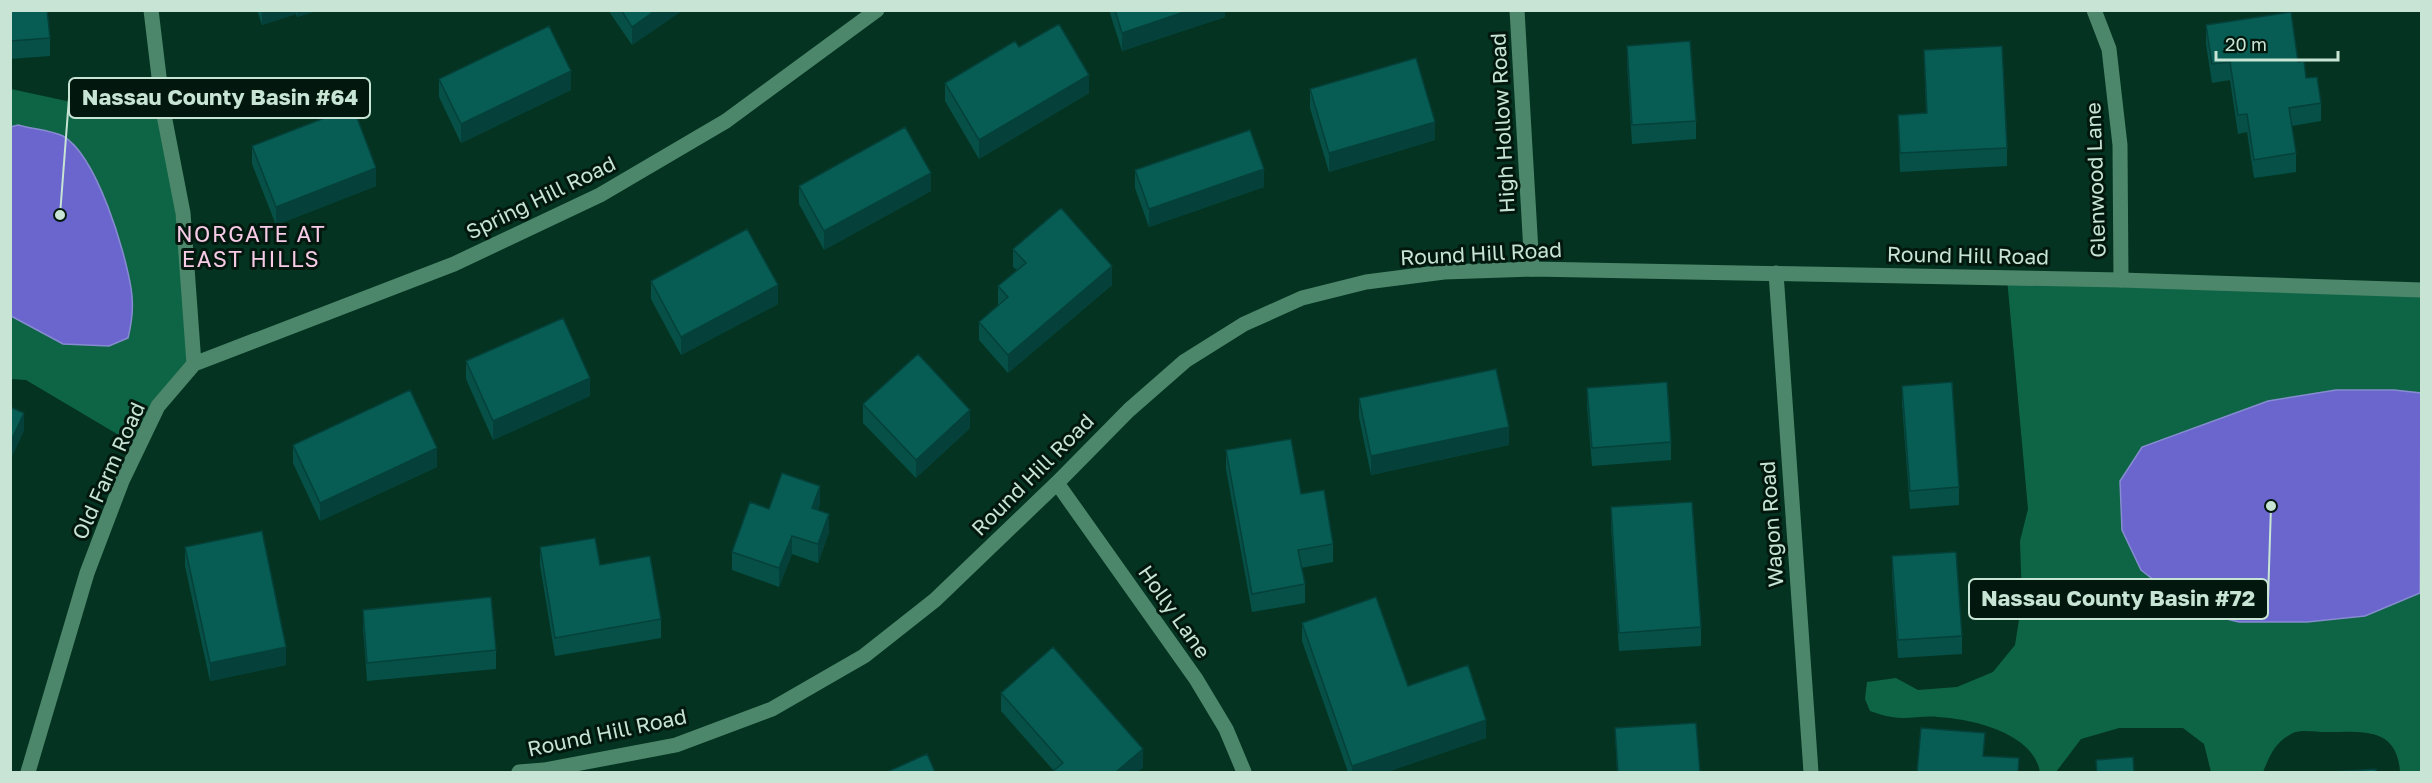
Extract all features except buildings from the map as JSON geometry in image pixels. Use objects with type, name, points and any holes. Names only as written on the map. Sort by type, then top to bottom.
[{"type":"street","points":[[151,10],[163,110],[183,213],[194,364]]},
{"type":"street","name":"Spring Hill Road","points":[[194,364],[454,264],[600,195],[726,122],[877,10]]},
{"type":"street","name":"High Hollow Road","points":[[1517,10],[1532,269]]},
{"type":"street","name":"Glenwood Lane","points":[[2094,10],[2109,49],[2120,146],[2121,280]]},
{"type":"street","name":"Round Hill Road","points":[[519,772],[544,770],[676,744],[772,709],[864,656],[934,600],[1057,483],[1129,410],[1185,362],[1244,324],[1302,298],[1366,282],[1444,272],[1532,269],[2121,280],[2421,290]]},
{"type":"street","name":"Wagon Road","points":[[1776,273],[1811,772]]},
{"type":"street","name":"Old Farm Road","points":[[28,772],[87,573],[122,481],[158,406],[194,364]]},
{"type":"street","name":"Holly Lane","points":[[1057,483],[1196,679],[1226,729],[1244,772]]},
{"type":"green space","points":[[11,89],[85,105],[163,110],[194,364],[139,447],[26,380],[11,379]]},
{"type":"green space","points":[[2007,278],[2421,290],[2421,772],[2400,772],[2392,746],[2385,739],[2364,733],[2296,732],[2277,745],[2263,772],[2211,772],[2204,744],[2183,728],[2119,728],[2081,739],[2056,772],[2040,772],[2035,759],[2026,747],[2014,738],[1984,725],[1952,718],[1898,718],[1870,711],[1865,699],[1867,682],[1896,678],[1918,690],[1957,687],[1993,672],[2015,645],[2022,601],[2020,541],[2028,509]]},
{"type":"shaded area","points":[[18,125],[63,136],[87,163],[98,183],[116,229],[128,272],[132,313],[128,338],[109,346],[63,344],[11,316],[10,127]]},
{"type":"shaded area","points":[[2336,390],[2394,390],[2421,393],[2420,593],[2365,616],[2307,622],[2239,622],[2194,611],[2141,570],[2122,530],[2120,481],[2142,447],[2268,401]]},
{"type":"place","name":"Nassau County Basin #64","points":[[60,215]]},
{"type":"place","name":"Nassau County Basin #72","points":[[2271,506]]},
{"type":"district","name":"NORGATE AT EAST HILLS","points":[[251,246]]}]
